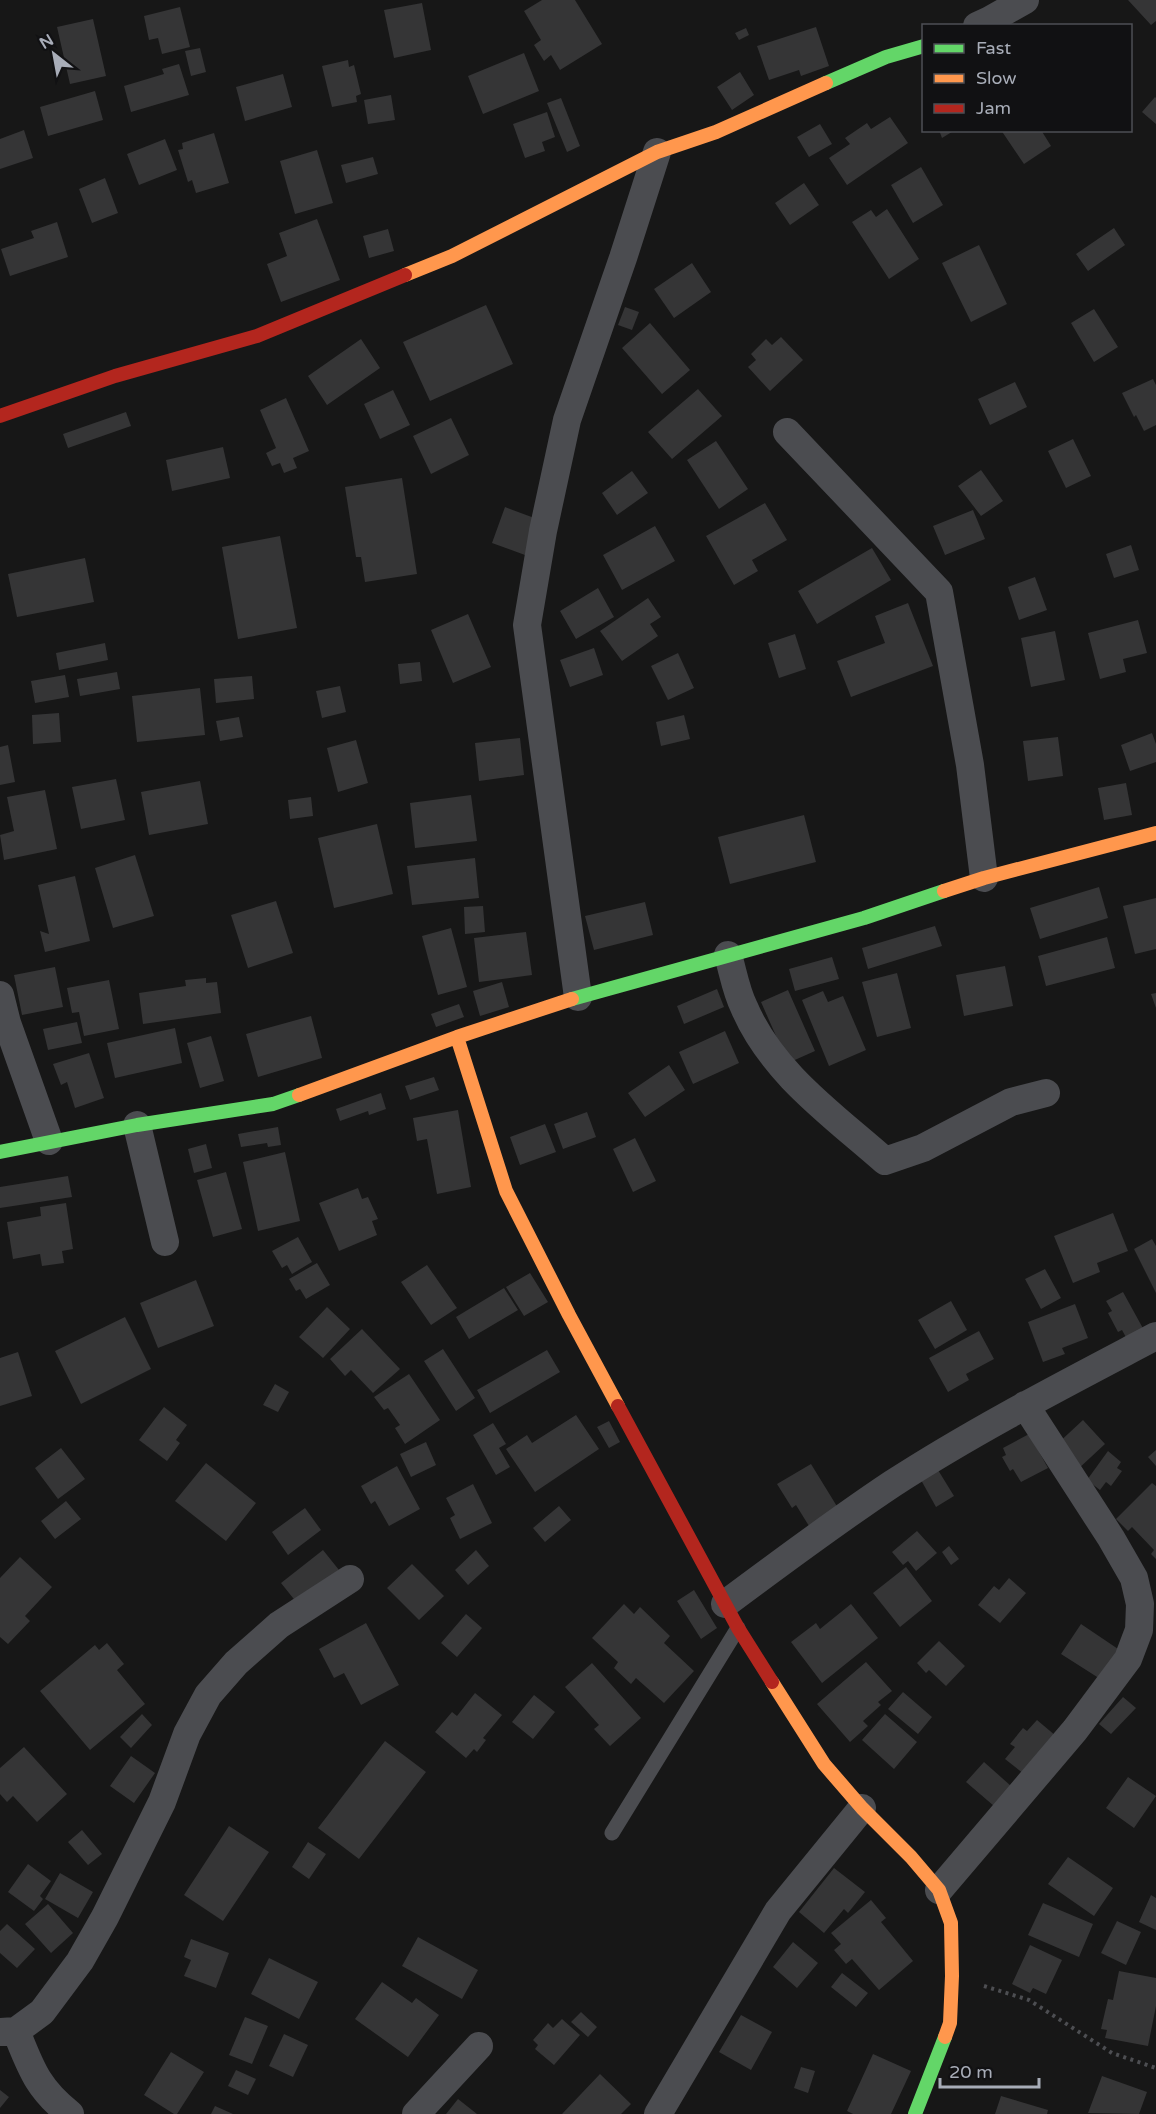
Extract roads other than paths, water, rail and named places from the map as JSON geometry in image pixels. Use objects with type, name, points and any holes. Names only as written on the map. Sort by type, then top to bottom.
[{"type":"street","points":[[981,24],[1025,0]]},
{"type":"street","points":[[0,416],[115,376],[257,336],[308,316],[452,256],[657,152],[716,132],[886,57],[922,47]]},
{"type":"street","points":[[578,997],[527,625],[543,531],[567,420],[657,152]]},
{"type":"street","points":[[787,432],[939,592],[970,765],[984,878]]},
{"type":"street","points":[[0,1152],[137,1125],[273,1104],[457,1037],[578,997],[864,918],[984,878],[1156,834]]},
{"type":"street","points":[[728,955],[743,1007],[763,1043],[790,1078],[885,1161],[923,1148],[1011,1102],[1046,1093]]},
{"type":"street","points":[[0,995],[7,1023],[49,1141]]},
{"type":"street","points":[[457,1037],[506,1191],[568,1315],[731,1616],[824,1764],[939,1890],[951,1923],[950,2023],[915,2114]]},
{"type":"street","points":[[137,1125],[165,1242]]},
{"type":"street","points":[[731,1616],[840,1520],[894,1483],[1025,1405],[1156,1336]]},
{"type":"street","points":[[939,1890],[1075,1730],[1128,1659],[1139,1630],[1140,1604],[1134,1578],[1111,1538],[1025,1405]]},
{"type":"street","points":[[70,2114],[55,2102],[35,2077],[8,2031],[42,2012],[85,1952],[105,1917],[162,1802],[188,1734],[208,1695],[236,1663],[279,1624],[350,1579]]},
{"type":"street","points":[[658,2114],[778,1911],[862,1808]]},
{"type":"street","points":[[416,2114],[479,2046]]},
{"type":"lane","points":[[612,1833],[731,1616]]}]
